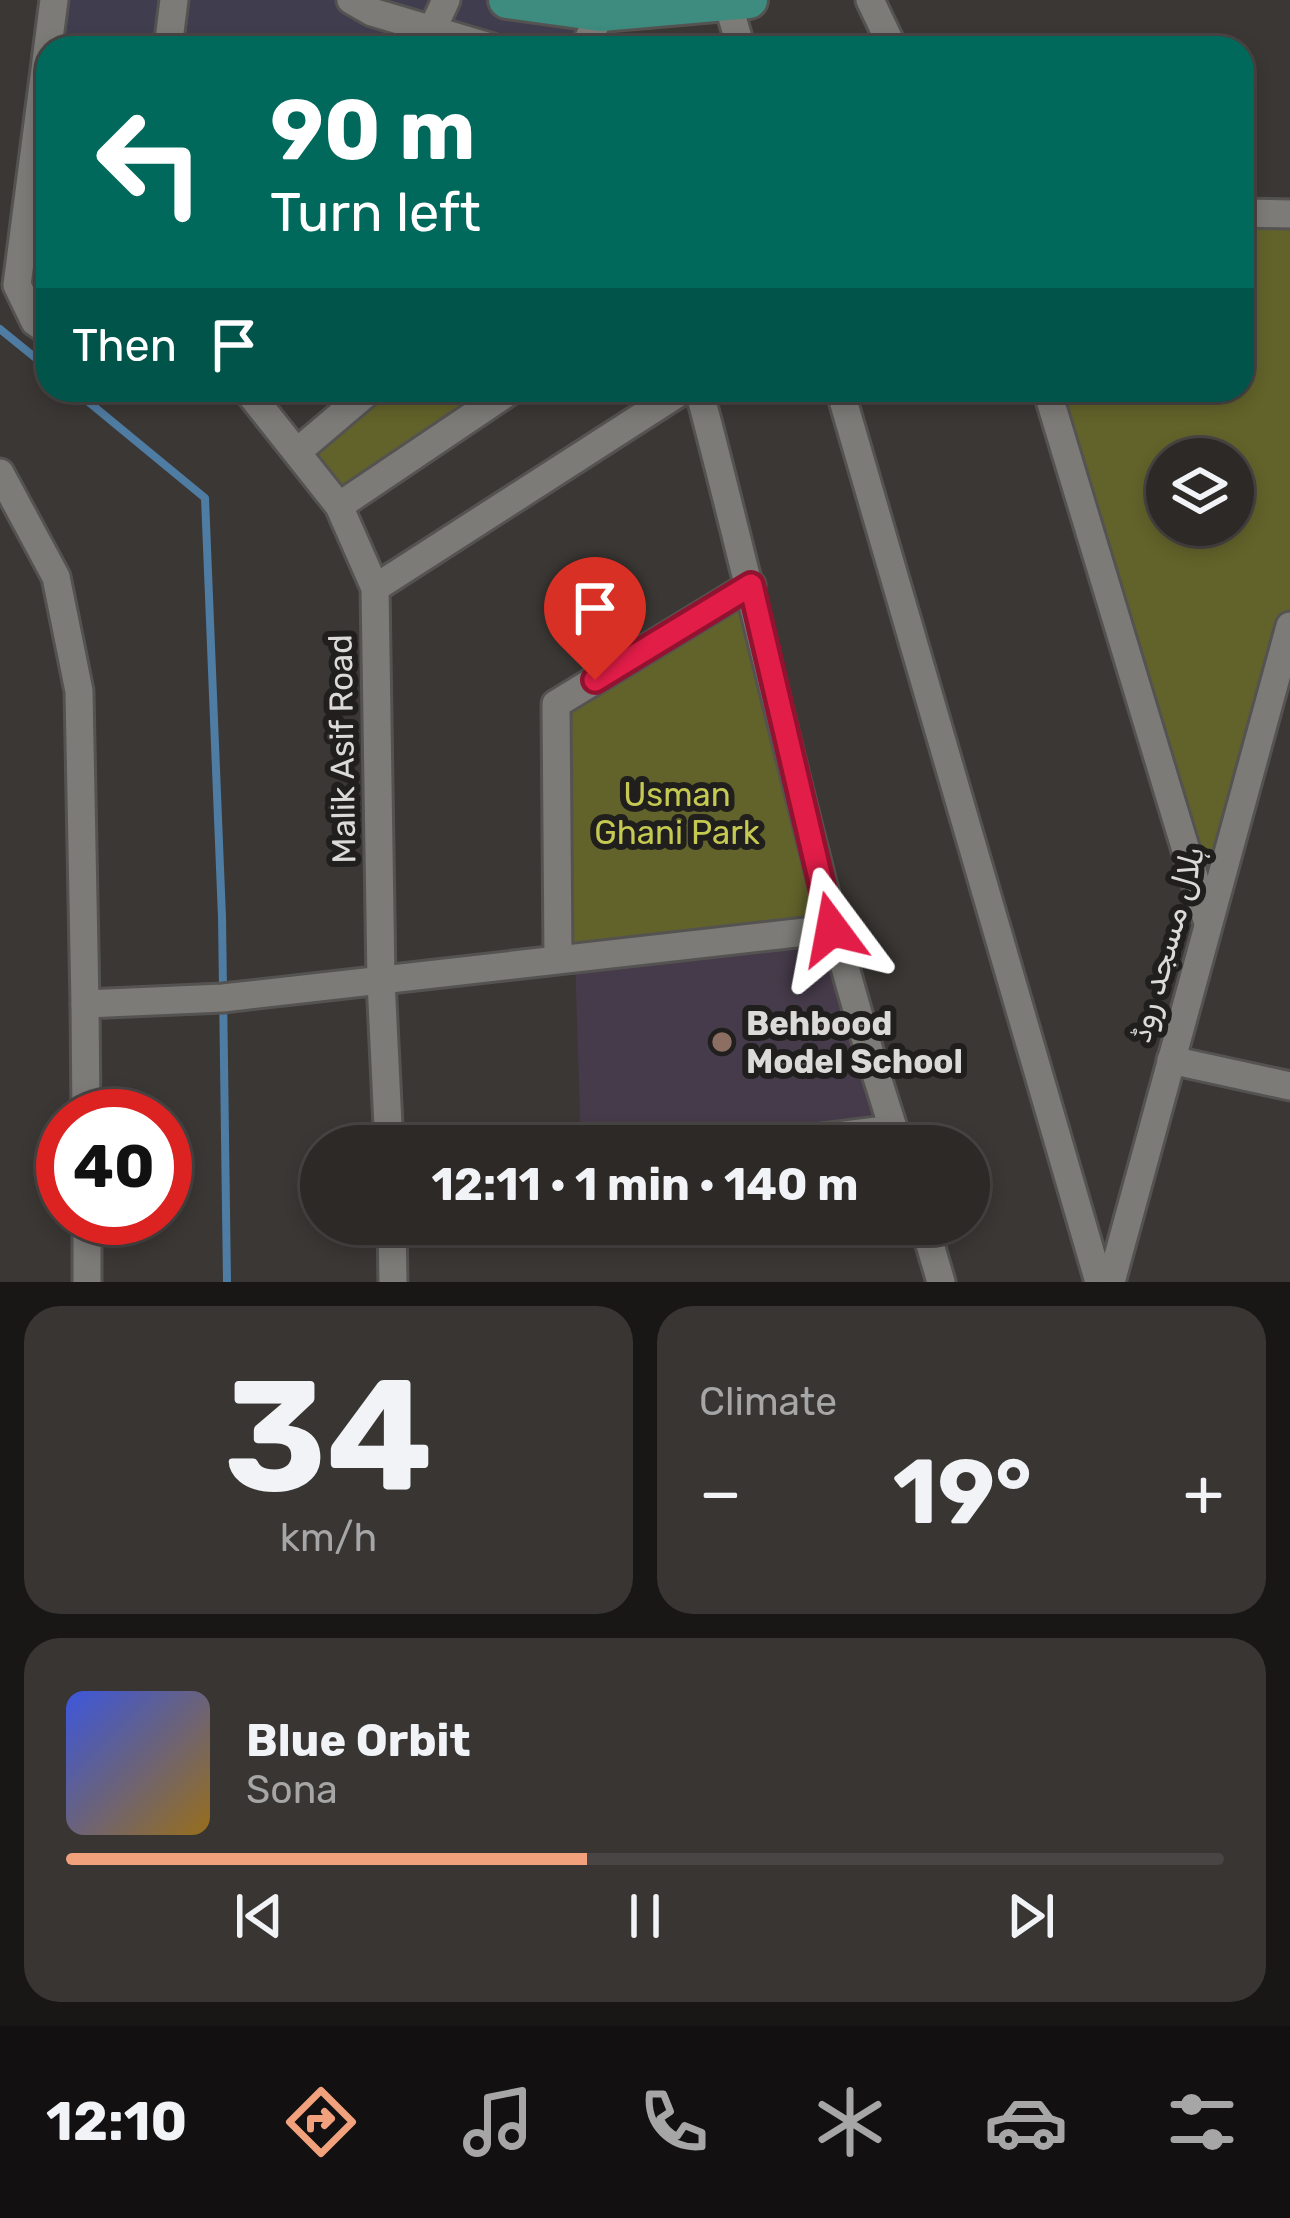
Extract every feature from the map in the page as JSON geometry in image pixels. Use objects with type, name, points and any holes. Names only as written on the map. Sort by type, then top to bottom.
[{"type":"main road","points":[[507,0],[606,20],[735,1]]},
{"type":"street","points":[[49,36],[54,0]]},
{"type":"street","points":[[170,36],[174,0]]},
{"type":"street","points":[[351,0],[416,36]]},
{"type":"street","points":[[424,36],[446,0]]},
{"type":"street","points":[[870,0],[887,36]]},
{"type":"street","points":[[735,1],[739,36]]},
{"type":"street","points":[[36,139],[17,285],[36,323]]},
{"type":"street","points":[[1254,212],[1290,214]]},
{"type":"street","name":"Malik Asif Road","points":[[257,402],[339,506],[376,588],[381,981],[388,1125]]},
{"type":"street","points":[[297,452],[356,402]]},
{"type":"street","points":[[339,506],[493,402]]},
{"type":"street","points":[[376,588],[664,402]]},
{"type":"street","points":[[702,402],[751,585],[832,929],[892,1125]]},
{"type":"street","points":[[843,402],[1100,1282]]},
{"type":"street","points":[[1051,402],[1207,920]]},
{"type":"street","points":[[0,473],[56,577],[79,692],[86,1089]]},
{"type":"street","points":[[558,957],[556,704],[751,585]]},
{"type":"street","name":"ہلال مسجد روڈ","points":[[1111,1282],[1290,626]]},
{"type":"street","points":[[85,1004],[223,998],[832,929]]},
{"type":"street","points":[[1171,1060],[1290,1086]]},
{"type":"street","points":[[87,1245],[87,1282]]},
{"type":"street","points":[[392,1245],[393,1282]]},
{"type":"street","points":[[931,1245],[941,1282]]},
{"type":"shaded area","points":[[54,0],[507,0],[601,13],[590,36],[49,36]]},
{"type":"shaded area","points":[[36,139],[36,313],[17,285]]},
{"type":"shaded area","name":"Behbood Model School","points":[[832,929],[892,1125],[580,1125],[575,956]]},
{"type":"green space","points":[[1254,213],[1290,214],[1290,618],[1207,921],[1046,402],[1254,402]]},
{"type":"green space","points":[[356,402],[493,402],[339,506],[297,452]]},
{"type":"green space","name":"Usman Ghani Park","points":[[751,585],[824,926],[558,957],[556,704]]},
{"type":"waterway","points":[[0,329],[36,358]]},
{"type":"waterway","points":[[89,402],[205,498],[222,917],[227,1282]]},
{"type":"place","name":"Behbood Model School","points":[[722,1042]]},
{"type":"route","points":[[595,680],[751,585],[832,929]]}]
